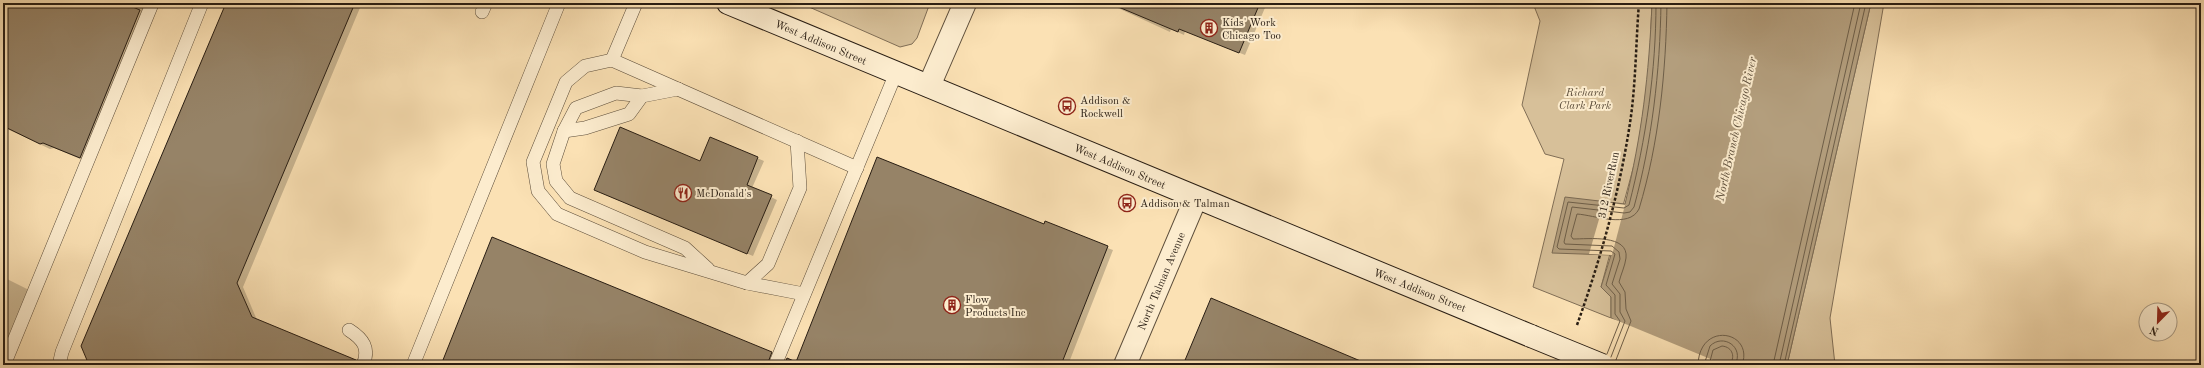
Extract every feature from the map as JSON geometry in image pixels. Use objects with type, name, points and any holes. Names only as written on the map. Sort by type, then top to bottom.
[{"type":"main road","name":"West Addison Street","points":[[728,3],[1602,365]]},
{"type":"main road","points":[[929,86],[965,3]]},
{"type":"main road","name":"North Talman Avenue","points":[[1126,365],[1196,198]]},
{"type":"lane","points":[[4,365],[152,4],[150,3]]},
{"type":"lane","points":[[59,365],[62,352],[202,3]]},
{"type":"lane","points":[[413,365],[559,3]]},
{"type":"lane","points":[[612,60],[636,3]]},
{"type":"lane","points":[[804,294],[747,283],[646,252],[557,214],[538,191],[533,162],[566,82],[586,66],[612,60],[857,168]]},
{"type":"lane","points":[[775,365],[896,73]]},
{"type":"lane","points":[[678,89],[642,96],[616,92],[576,108],[564,131],[553,164],[556,181],[570,198],[685,248],[711,272]]},
{"type":"lane","points":[[564,131],[584,128],[629,114],[642,96]]},
{"type":"lane","points":[[747,283],[768,264],[800,188],[797,141]]},
{"type":"lane","points":[[349,330],[364,342],[366,350],[363,365]]},
{"type":"path","name":"312 RiverRun","points":[[1575,329],[1600,255],[1614,203],[1631,116],[1639,3]]},
{"type":"green space","points":[[800,3],[930,3],[917,38],[912,44],[900,47]]},
{"type":"green space","name":"Richard Clark Park","points":[[1527,3],[1652,3],[1649,72],[1637,154],[1601,287],[1611,297],[1611,318],[1533,287],[1564,159],[1545,154],[1522,105],[1540,21],[1534,6]]},
{"type":"green space","points":[[1871,3],[1884,3],[1830,318],[1835,365],[1787,365]]},
{"type":"water","name":"North Branch Chicago River","points":[[1652,3],[1871,3],[1787,365],[1718,365],[1714,361],[1712,365],[1611,318],[1611,297],[1601,287],[1611,255],[1552,253],[1565,197],[1625,204],[1636,153],[1644,104]]},
{"type":"pier","points":[[1604,202],[1625,205],[1612,255],[1589,254]]},
{"type":"pier","points":[[1609,318],[1725,365],[1715,363],[1714,365],[1596,365],[1613,321]]},
{"type":"building","points":[[3,3],[123,3],[140,10],[80,158],[43,143],[40,144],[3,126]]},
{"type":"building","points":[[226,3],[355,3],[237,283],[252,317],[356,360],[355,365],[89,365],[81,346]]},
{"type":"building","name":"Kids' Work Chicago Too","points":[[1109,3],[1260,3],[1239,53],[1179,29],[1178,32]]},
{"type":"building","name":"McDonald's","points":[[620,127],[700,161],[710,137],[758,157],[747,185],[772,195],[747,254],[594,190]]},
{"type":"building","name":"Flow Products Inc","points":[[877,157],[1044,224],[1045,221],[1108,246],[1061,365],[784,365],[787,358],[796,362]]},
{"type":"building","points":[[492,237],[772,352],[767,365],[441,365]]},
{"type":"building","points":[[1211,298],[1370,365],[1183,365]]},
{"type":"place","name":"Kids' Work Chicago Too","points":[[1209,28]]},
{"type":"place","name":"Addison & Rockwell","points":[[1067,106]]},
{"type":"place","name":"McDonald's","points":[[683,193]]},
{"type":"place","name":"Addison & Talman","points":[[1127,203]]},
{"type":"place","name":"Flow Products Inc","points":[[952,305]]}]
